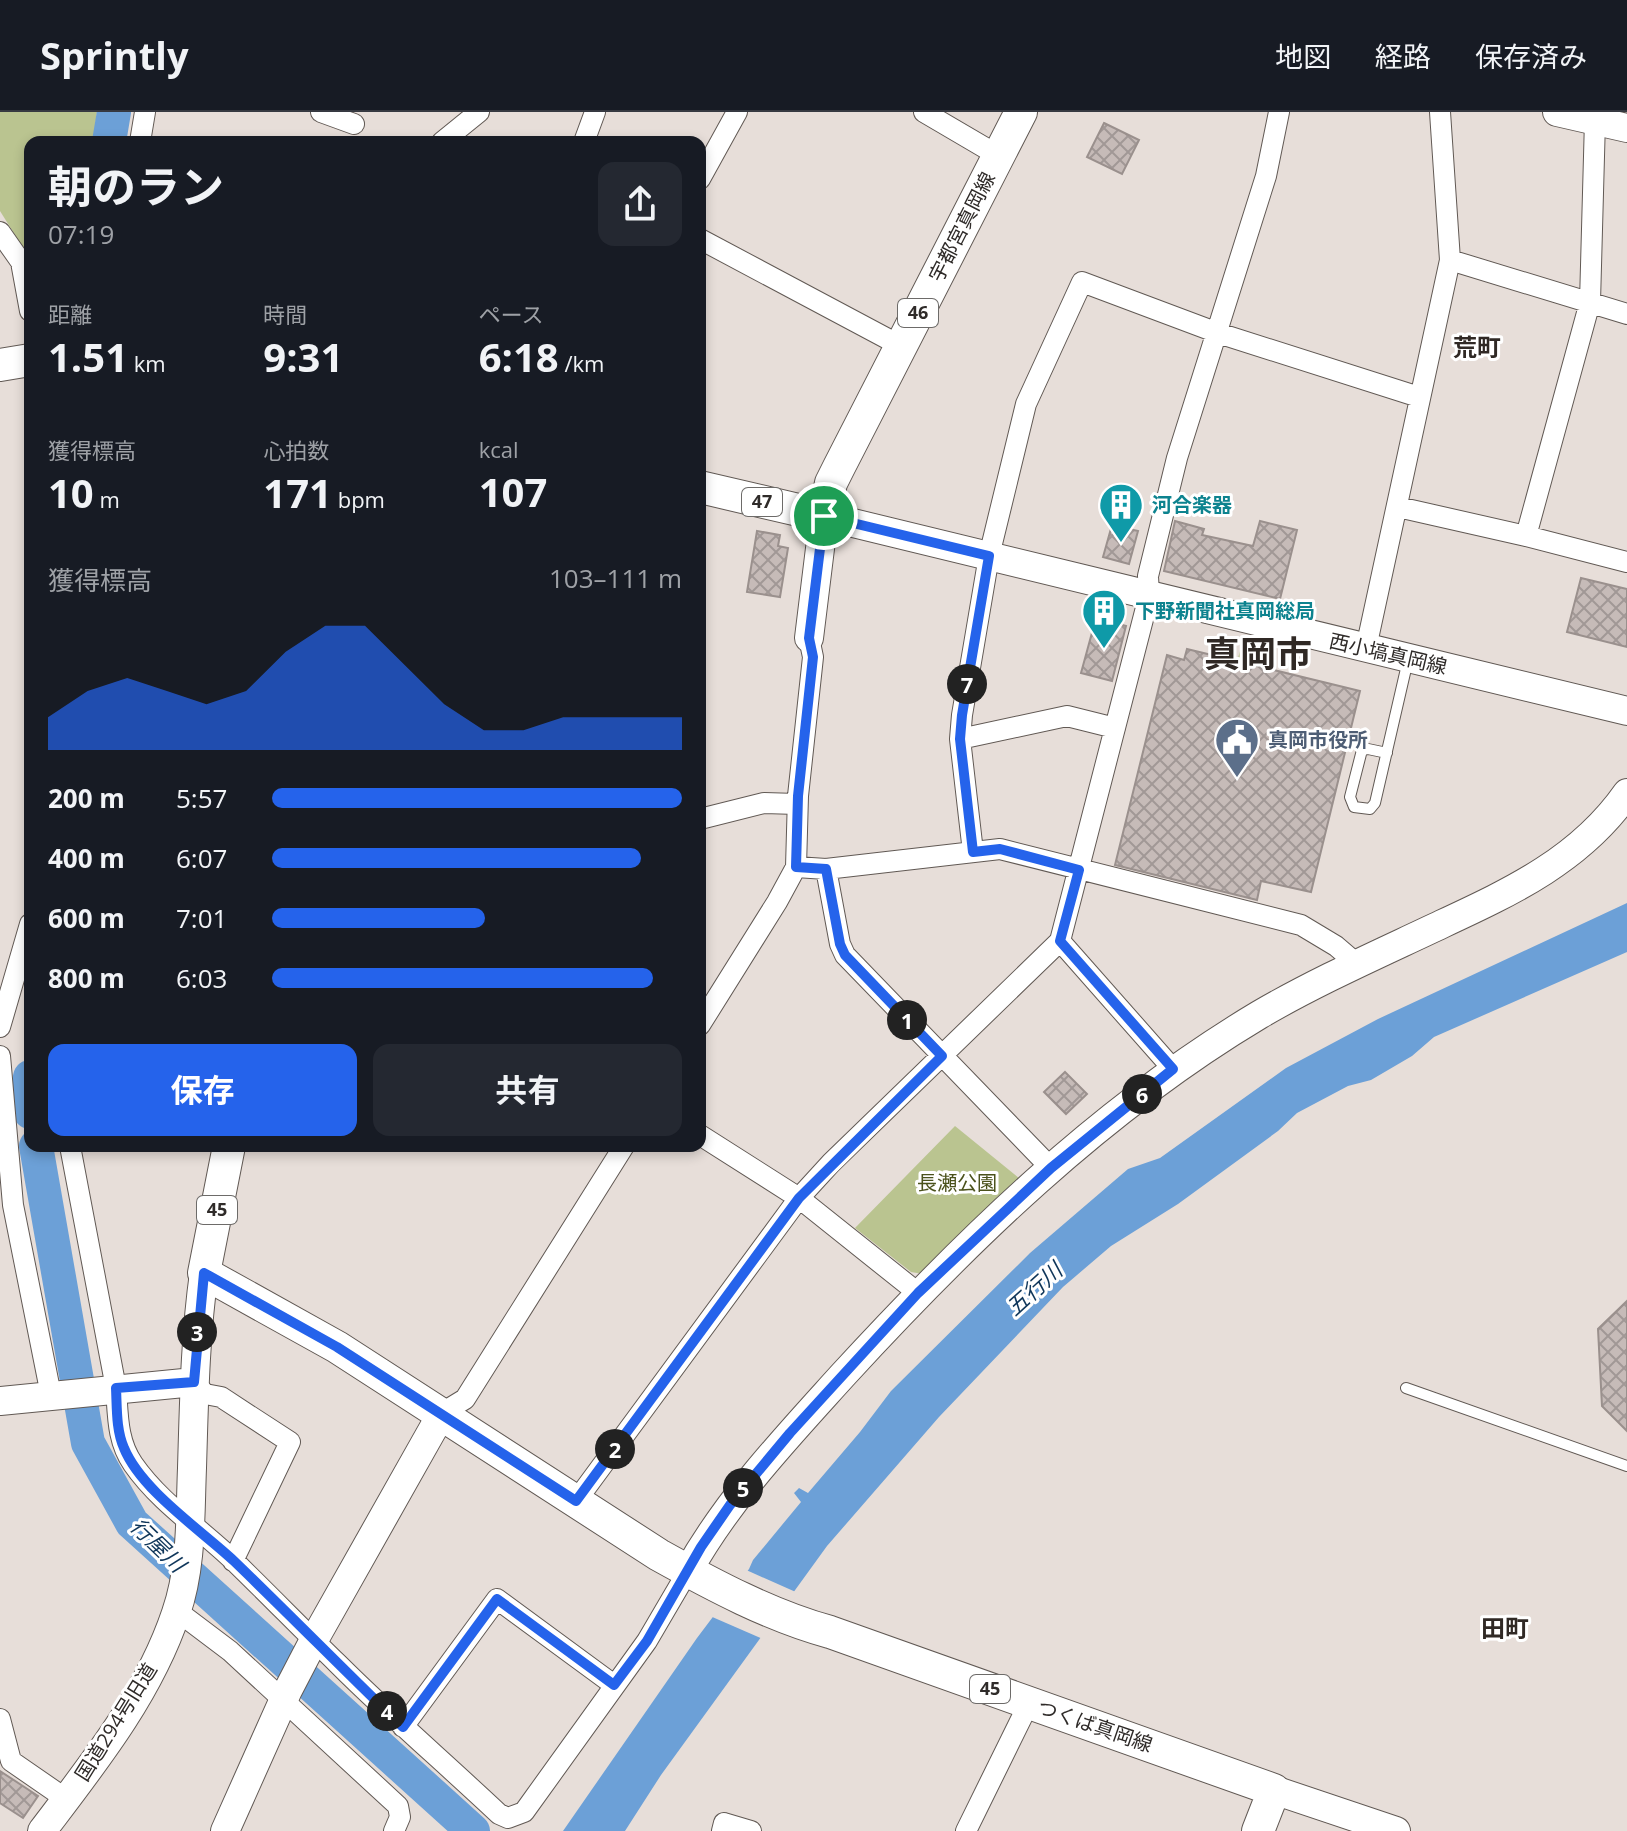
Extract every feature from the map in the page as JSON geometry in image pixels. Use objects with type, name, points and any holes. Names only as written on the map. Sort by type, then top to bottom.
[{"type":"main road","name":"宇都宮真岡線","points":[[824,516],[835,475],[1021,112]]},
{"type":"main road","points":[[0,365],[24,361]]},
{"type":"main road","name":"47","points":[[706,488],[824,516]]},
{"type":"main road","name":"45","points":[[228,1152],[204,1273],[337,1347],[693,1573]]},
{"type":"main road","name":"つくば真岡線","points":[[693,1573],[816,1628],[1274,1790]]},
{"type":"main road","points":[[1258,1831],[1274,1790]]},
{"type":"street","points":[[141,136],[145,112]]},
{"type":"street","points":[[321,112],[354,126]]},
{"type":"street","points":[[449,136],[479,112]]},
{"type":"street","points":[[586,136],[595,112]]},
{"type":"street","points":[[706,168],[737,112]]},
{"type":"street","points":[[924,112],[999,156]]},
{"type":"street","points":[[576,1501],[799,1198],[1060,941],[1149,596],[1148,576],[1177,458],[1266,176],[1279,112]]},
{"type":"street","points":[[1366,648],[1450,260],[1440,112]]},
{"type":"street","points":[[1557,112],[1627,128]]},
{"type":"street","points":[[1526,536],[1590,302],[1595,120]]},
{"type":"street","points":[[0,232],[21,262],[24,278]]},
{"type":"street","points":[[706,242],[901,346]]},
{"type":"street","points":[[1450,260],[1627,314]]},
{"type":"street","points":[[973,852],[960,739],[989,556],[1026,404],[1082,282],[1218,333],[1419,397]]},
{"type":"street","points":[[1398,507],[1627,562]]},
{"type":"street","points":[[706,1015],[796,867],[797,804],[813,657],[809,638],[824,516]]},
{"type":"street","name":"西小塙真岡線","points":[[824,516],[1627,711]]},
{"type":"street","points":[[960,739],[1067,716],[1115,728]]},
{"type":"street","points":[[71,1152],[118,1429],[124,1449],[134,1465],[190,1531],[233,1561],[311,1646],[499,1814],[508,1818],[524,1812],[647,1641],[693,1573],[723,1515],[762,1465],[918,1293],[1051,1168],[1173,1069],[1261,1014],[1357,964],[1515,890],[1545,872],[1595,832],[1627,793]]},
{"type":"street","points":[[706,818],[764,803],[797,804]]},
{"type":"street","points":[[796,867],[826,869],[1000,849],[1301,925],[1336,946],[1357,964]]},
{"type":"street","points":[[826,869],[840,944],[845,955],[1051,1168]]},
{"type":"street","points":[[1060,941],[1173,1069]]},
{"type":"street","points":[[0,1027],[24,945]]},
{"type":"street","points":[[0,1056],[13,1205],[55,1394]]},
{"type":"street","points":[[706,1139],[799,1198],[918,1293]]},
{"type":"street","points":[[225,1831],[311,1646],[442,1413],[465,1399],[620,1152]]},
{"type":"street","name":"国道294号旧道","points":[[42,1831],[132,1704],[154,1665],[179,1603],[190,1531],[194,1382],[204,1273]]},
{"type":"street","points":[[0,1401],[194,1382],[205,1394],[221,1397],[290,1442],[233,1561]]},
{"type":"street","points":[[403,1727],[497,1599],[614,1685]]},
{"type":"street","points":[[179,1603],[230,1651],[286,1695],[398,1806],[400,1817],[394,1831]]},
{"type":"street","points":[[966,1831],[1029,1703]]},
{"type":"street","points":[[0,1719],[11,1761],[66,1799]]},
{"type":"street","points":[[1274,1790],[1396,1831]]},
{"type":"street","points":[[722,1831],[724,1823],[751,1831]]},
{"type":"lane","points":[[1387,753],[1362,750],[1350,797],[1354,807],[1367,810],[1373,806],[1387,753],[1408,658]]},
{"type":"lane","points":[[1406,1388],[1627,1466]]},
{"type":"green space","points":[[0,112],[97,112],[94,136],[24,136],[24,249],[0,211]]},
{"type":"green space","points":[[1243,641],[1275,649],[1270,667],[1238,658]]},
{"type":"green space","name":"長瀬公園","points":[[955,1126],[1020,1179],[923,1274],[911,1272],[855,1228]]},
{"type":"water","name":"五行川","points":[[1627,903],[1627,952],[1434,1037],[1412,1056],[1371,1080],[1348,1086],[1297,1113],[1278,1131],[1178,1204],[1111,1246],[1063,1287],[939,1417],[827,1546],[661,1775],[625,1831],[563,1831],[753,1560],[801,1502],[794,1493],[799,1488],[808,1493],[891,1391],[1030,1253],[1128,1169],[1160,1158],[1286,1068],[1378,1019]]},
{"type":"pier","points":[[744,1569],[798,1593],[765,1640],[710,1616]]},
{"type":"building","points":[[1104,123],[1139,140],[1122,174],[1087,157]]},
{"type":"building","points":[[1175,521],[1204,529],[1202,535],[1253,546],[1260,521],[1297,530],[1280,599],[1164,571]]},
{"type":"building","name":"河合楽器","points":[[1112,525],[1138,531],[1129,564],[1103,557]]},
{"type":"building","points":[[757,531],[780,535],[778,546],[788,548],[780,597],[747,592]]},
{"type":"building","points":[[1581,578],[1627,589],[1627,647],[1567,632]]},
{"type":"building","name":"下野新聞社真岡総局","points":[[1096,618],[1126,626],[1112,681],[1081,673]]},
{"type":"building","name":"真岡市役所","points":[[1187,649],[1360,691],[1311,892],[1261,881],[1257,900],[1115,865],[1167,655],[1184,660]]},
{"type":"building","points":[[1065,1072],[1087,1094],[1066,1114],[1044,1092]]},
{"type":"building","points":[[1627,1301],[1627,1431],[1602,1406],[1598,1329]]},
{"type":"building","points":[[0,1771],[38,1796],[23,1818],[0,1803]]},
{"type":"waterway","name":"行屋川","points":[[110,136],[114,112]]},
{"type":"waterway","name":"行屋川","points":[[37,1152],[88,1443],[132,1523],[473,1831]]},
{"type":"place","name":"河合楽器","points":[[1121,544]]},
{"type":"place","name":"下野新聞社真岡総局","points":[[1104,650]]},
{"type":"place","name":"真岡市役所","points":[[1237,779]]},
{"type":"district","name":"荒町","points":[[1477,348]]},
{"type":"district","name":"真岡市","points":[[1258,654]]},
{"type":"district","name":"田町","points":[[1505,1629]]},
{"type":"route","points":[[824,516],[989,556],[960,739],[973,852],[1000,849],[1079,870],[1060,941],[1173,1069],[1051,1168],[918,1293],[790,1433],[730,1505],[701,1547],[647,1641],[614,1685],[497,1599],[403,1727],[150,1484],[124,1449],[118,1429],[116,1388],[194,1382],[204,1273],[337,1347],[576,1501],[799,1198],[942,1056],[845,955],[840,944],[826,869],[796,867],[798,796],[813,657],[809,638],[824,516]]}]
